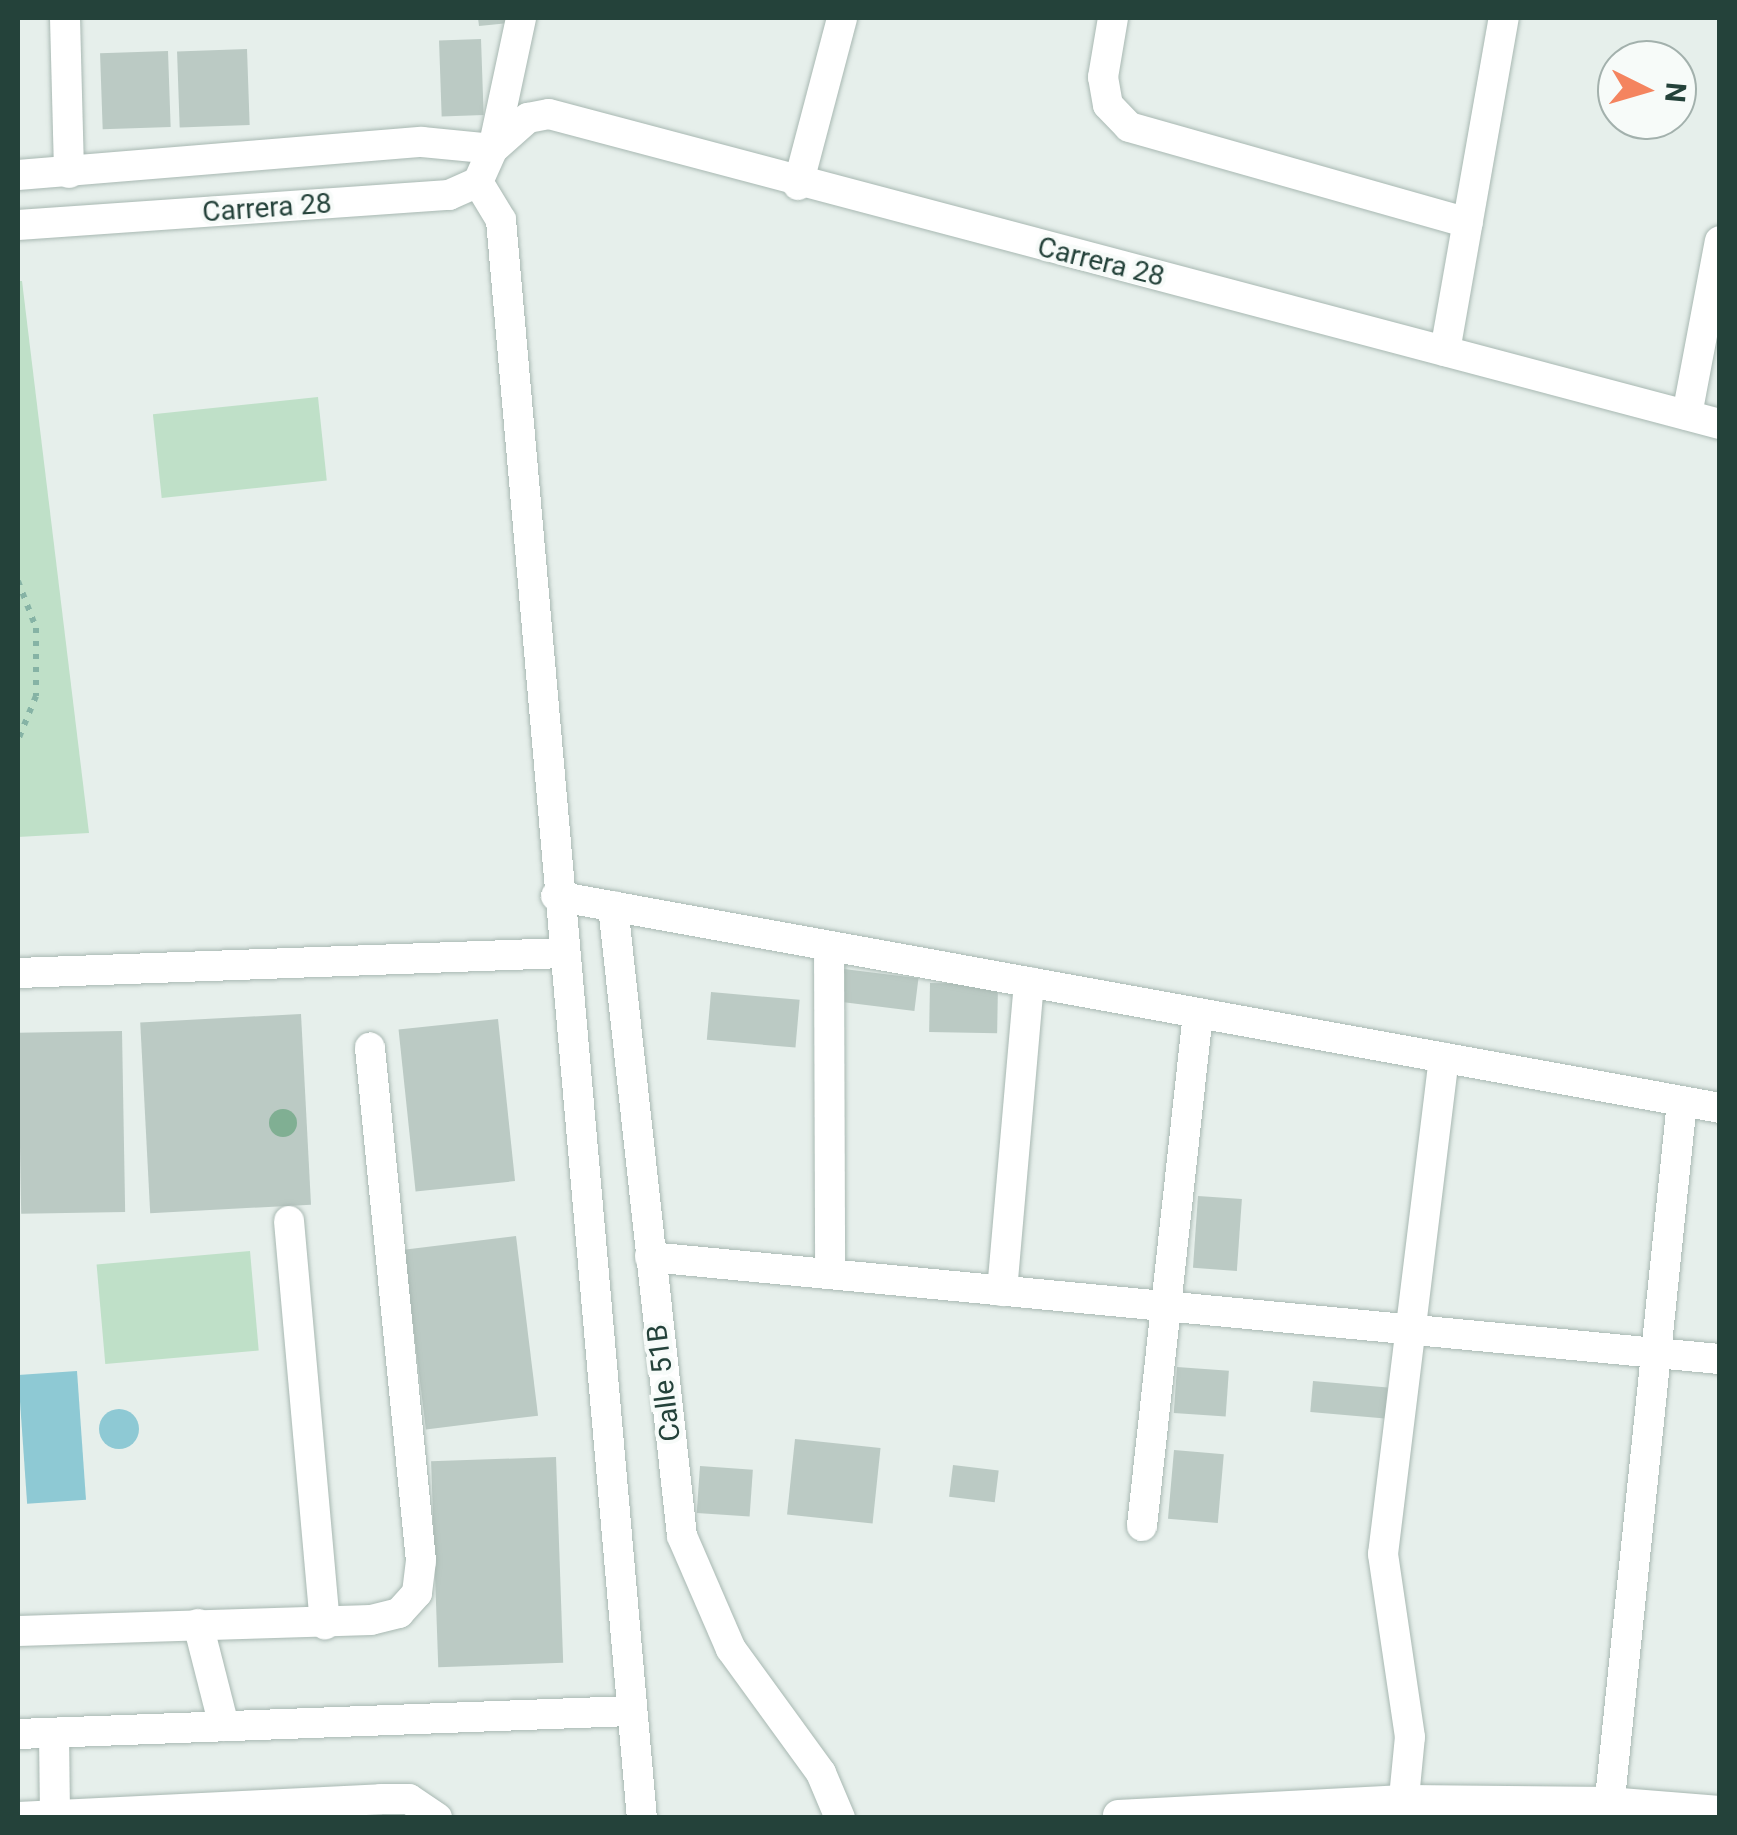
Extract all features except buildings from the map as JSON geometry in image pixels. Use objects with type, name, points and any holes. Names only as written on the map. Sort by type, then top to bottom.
[{"type":"street","points":[[65,18],[69,173]]},
{"type":"street","points":[[493,150],[522,18]]},
{"type":"street","points":[[798,185],[814,107],[842,18]]},
{"type":"street","points":[[1114,18],[1103,77],[1108,105],[1129,127],[1468,223]]},
{"type":"street","points":[[1445,351],[1504,18]]},
{"type":"street","name":"Carrera 28","points":[[18,226],[448,195],[478,182],[493,150],[528,118],[548,114],[798,185],[1720,424]]},
{"type":"street","name":"Carrera 28","points":[[18,175],[422,142],[493,150]]},
{"type":"street","points":[[478,182],[501,220],[556,896],[642,1818]]},
{"type":"street","points":[[1687,415],[1720,241]]},
{"type":"street","points":[[556,896],[1720,1108]]},
{"type":"street","name":"Calle 51B","points":[[613,906],[682,1536],[731,1649],[821,1773],[840,1818]]},
{"type":"street","points":[[829,946],[830,1274]]},
{"type":"street","points":[[18,972],[564,953]]},
{"type":"street","points":[[1002,1291],[1029,982]]},
{"type":"street","points":[[1142,1526],[1198,1014]]},
{"type":"street","points":[[18,1632],[198,1624],[325,1624],[399,1613],[417,1593],[421,1561],[370,1048]]},
{"type":"street","points":[[1406,1809],[1407,1687],[1383,1554],[1444,1058]]},
{"type":"street","points":[[1608,1810],[1682,1102]]},
{"type":"street","points":[[289,1222],[325,1624]]},
{"type":"street","points":[[650,1257],[1720,1360]]},
{"type":"street","points":[[198,1624],[224,1726]]},
{"type":"street","points":[[18,1734],[630,1711]]},
{"type":"street","points":[[54,1732],[55,1814]]},
{"type":"street","points":[[18,1817],[349,1809],[409,1800],[437,1818]]},
{"type":"street","points":[[1118,1815],[1406,1809],[1720,1811]]},
{"type":"path","points":[[18,580],[36,628],[36,696],[18,740]]},
{"type":"green space","points":[[18,281],[22,281],[89,833],[18,837]]},
{"type":"green space","points":[[318,397],[327,481],[162,498],[153,414]]},
{"type":"green space","points":[[250,1251],[259,1351],[105,1364],[97,1264]]},
{"type":"water","points":[[77,1371],[86,1500],[27,1504],[18,1375]]},
{"type":"water","points":[[119,1409],[133,1415],[139,1429],[133,1443],[119,1449],[105,1443],[99,1429],[105,1415]]}]
